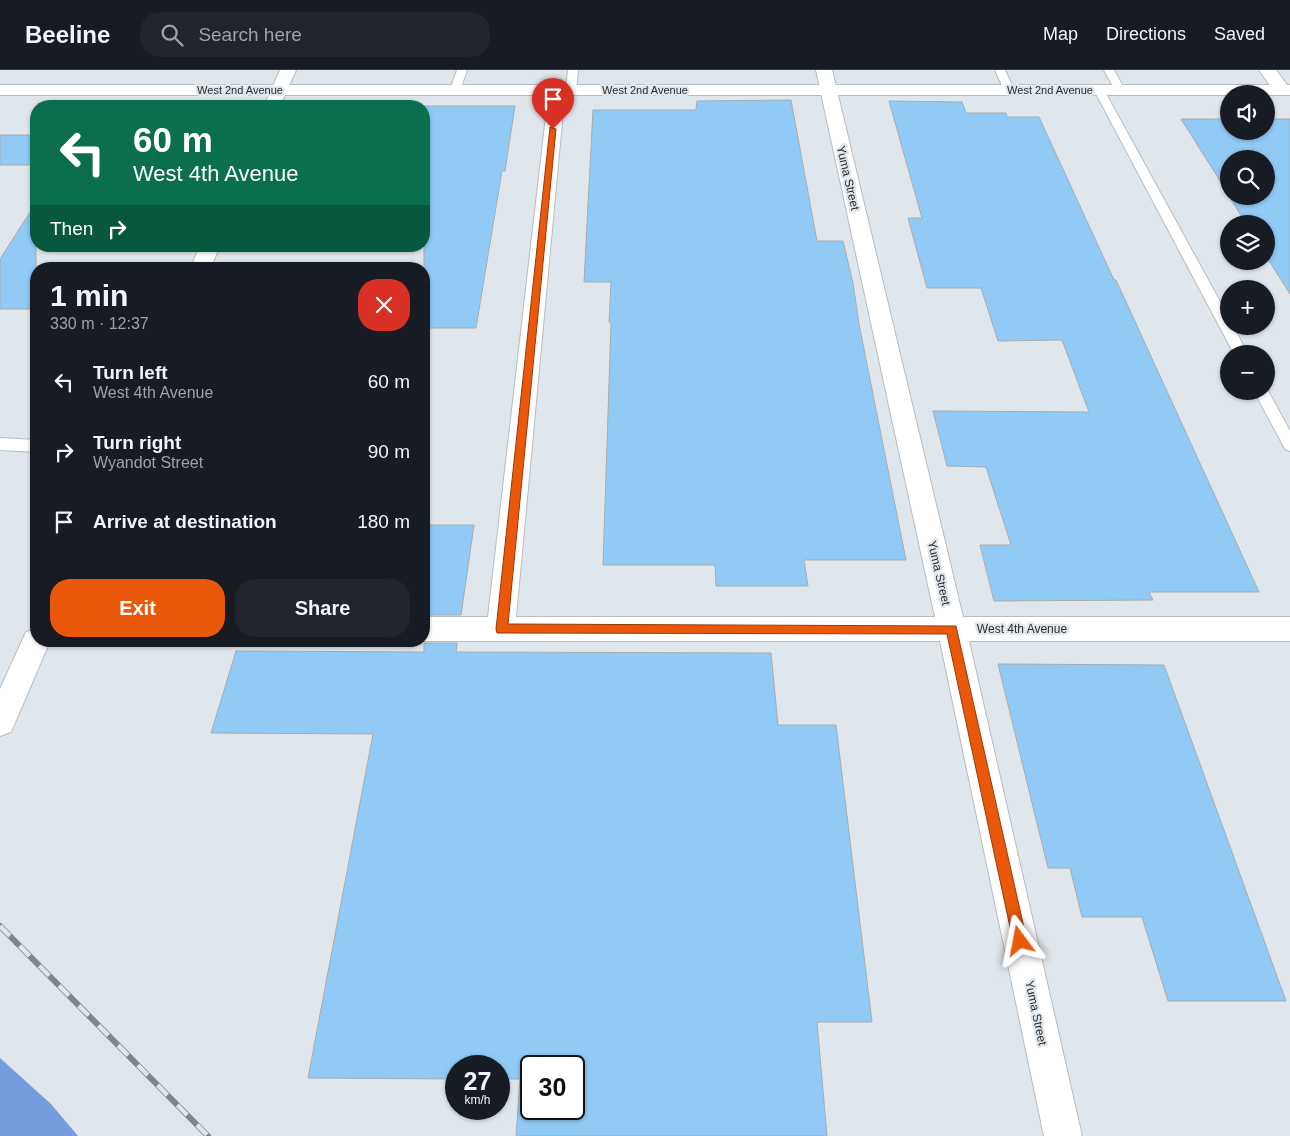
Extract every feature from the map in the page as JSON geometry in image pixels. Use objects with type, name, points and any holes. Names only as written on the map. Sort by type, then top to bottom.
[{"type":"street","points":[[275,100],[288,70]]},
{"type":"street","points":[[1267,70],[1286,90]]},
{"type":"street","name":"West 2nd Avenue","points":[[0,90],[564,90],[826,80],[1009,90],[1286,90]]},
{"type":"street","name":"Yuma Street","points":[[826,80],[952,629],[1063,1136]]},
{"type":"street","points":[[501,629],[564,90]]},
{"type":"street","name":"West 4th Avenue","points":[[430,629],[1290,629]]},
{"type":"street","points":[[0,722],[33,647]]},
{"type":"lane","points":[[455,90],[462,70]]},
{"type":"lane","points":[[564,90],[573,70]]},
{"type":"lane","points":[[1000,70],[1009,90]]},
{"type":"lane","points":[[1109,70],[1120,90]]},
{"type":"lane","points":[[1099,90],[1236,345]]},
{"type":"lane","points":[[1266,400],[1290,445]]},
{"type":"lane","points":[[0,444],[30,446]]},
{"type":"water","points":[[0,1058],[51,1104],[78,1136],[0,1136]]},
{"type":"building","points":[[791,100],[817,241],[843,241],[853,283],[859,324],[906,560],[804,560],[808,586],[716,586],[715,565],[603,565],[611,282],[584,282],[593,110],[696,110],[697,101]]},
{"type":"building","points":[[889,101],[962,102],[966,113],[1006,113],[1007,117],[1039,117],[1259,592],[1149,592],[1153,600],[994,601],[980,545],[1011,545],[986,467],[947,466],[933,411],[1089,412],[1062,340],[998,341],[981,288],[927,288],[908,218],[922,218]]},
{"type":"building","points":[[430,106],[515,106],[505,171],[502,171],[476,328],[430,328],[430,262],[424,262],[424,252],[430,252]]},
{"type":"building","points":[[1181,119],[1220,119],[1220,140],[1275,140],[1275,119],[1290,119],[1290,294],[1275,270],[1275,215],[1241,215],[1234,205],[1275,205],[1275,150],[1220,150],[1220,181]]},
{"type":"building","points":[[0,135],[30,135],[30,165],[0,165]]},
{"type":"building","points":[[30,212],[30,252],[36,252],[36,262],[30,262],[30,309],[0,309],[0,259]]},
{"type":"building","points":[[430,525],[474,525],[461,615],[430,615]]},
{"type":"building","points":[[430,643],[457,643],[456,652],[771,653],[778,725],[836,725],[872,1022],[817,1022],[827,1136],[516,1136],[520,1079],[510,1079],[510,1055],[445,1055],[445,1079],[308,1078],[373,734],[211,733],[236,651],[424,652],[424,647],[430,647]]},
{"type":"building","points":[[998,664],[1164,665],[1286,1001],[1168,1001],[1142,917],[1082,917],[1070,868],[1048,868]]},
{"type":"railway","points":[[0,926],[208,1136]]},
{"type":"route","points":[[553,129],[501,629],[952,629],[1020,941]]}]
